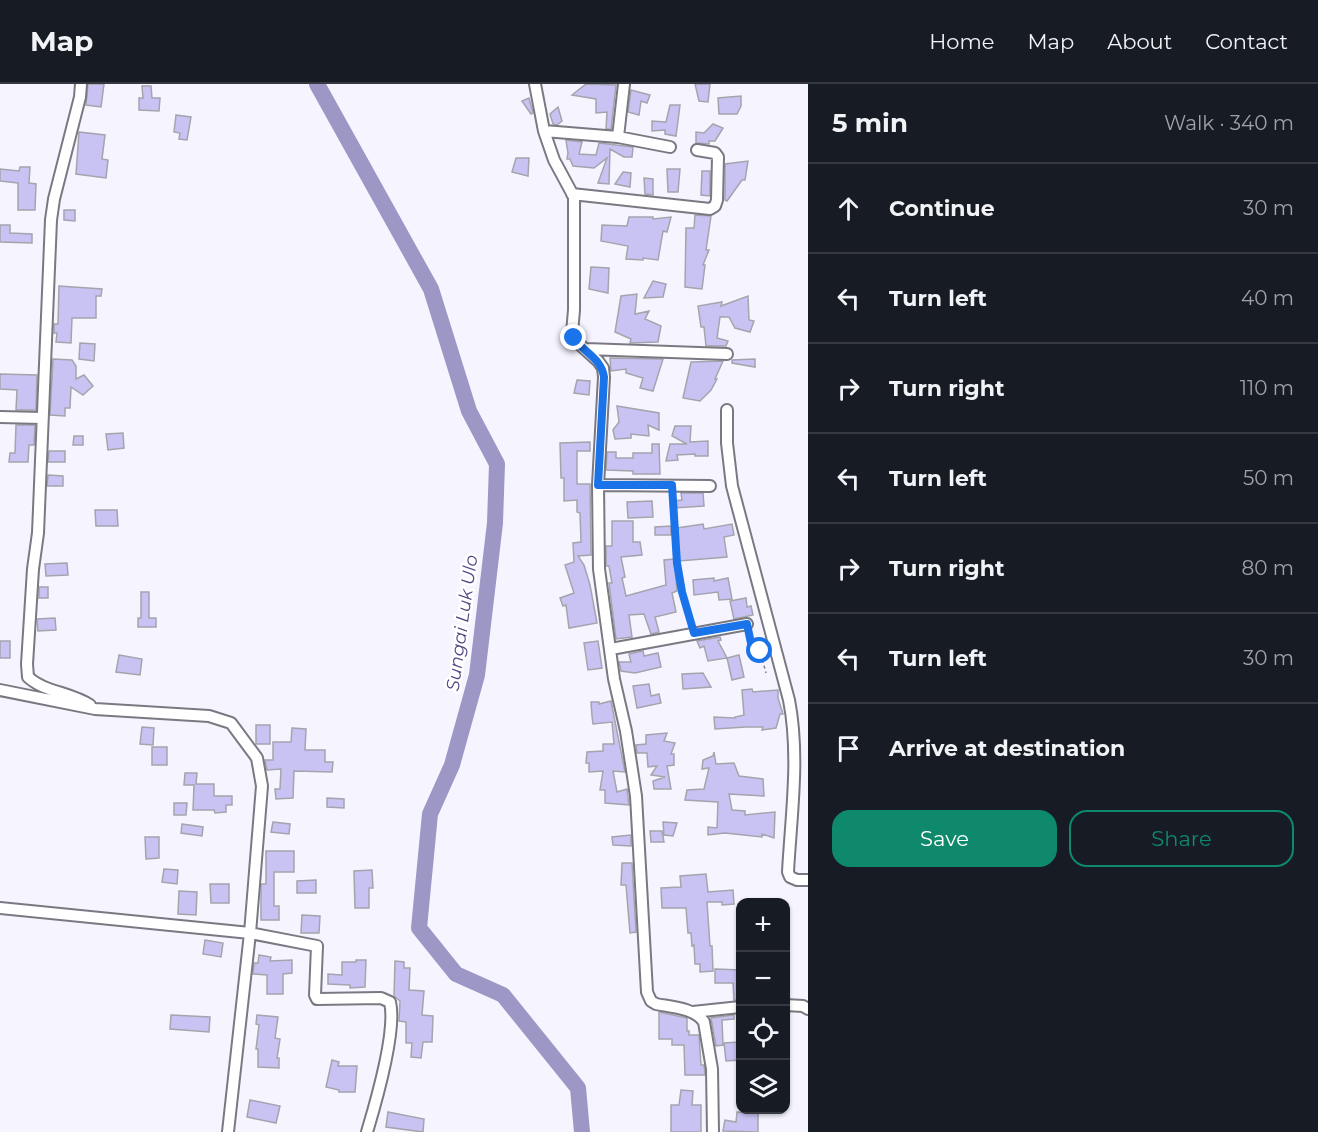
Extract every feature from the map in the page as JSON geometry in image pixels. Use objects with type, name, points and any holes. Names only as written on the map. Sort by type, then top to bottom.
[{"type":"street","points":[[81,84],[80,97],[54,199],[51,220],[38,533],[33,569],[28,677],[35,683],[72,695],[95,709]]},
{"type":"street","points":[[535,84],[544,131],[554,160],[574,201],[572,333],[577,342],[603,368],[598,485],[599,569],[614,679],[626,731],[636,796],[647,992],[651,1001],[656,1004],[700,1015],[706,1029],[712,1069],[713,1132]]},
{"type":"street","points":[[618,137],[624,84]]},
{"type":"street","points":[[544,131],[618,137],[670,147]]},
{"type":"street","points":[[572,194],[710,209],[715,206],[717,200],[717,155],[697,150]]},
{"type":"street","points":[[586,350],[727,354]]},
{"type":"street","points":[[727,410],[727,443],[732,486],[789,700],[794,728],[788,873],[790,877],[797,880],[808,879]]},
{"type":"street","points":[[0,417],[42,418]]},
{"type":"street","points":[[598,485],[710,486]]},
{"type":"street","points":[[611,649],[747,624]]},
{"type":"street","points":[[0,690],[95,709],[209,716],[231,723],[257,758],[262,786],[250,933],[228,1132]]},
{"type":"street","points":[[0,908],[250,933],[316,946],[315,995],[317,999],[381,998],[390,1002],[389,1040],[377,1100],[367,1132]]},
{"type":"street","points":[[790,1005],[803,1006],[808,1009]]},
{"type":"street","points":[[693,1012],[736,1008]]},
{"type":"path","points":[[672,485],[677,563],[682,592],[694,633]]},
{"type":"path","points":[[747,624],[753,653],[760,651],[766,673]]},
{"type":"building","points":[[88,84],[104,84],[101,107],[86,105]]},
{"type":"building","points":[[586,84],[616,85],[611,129],[606,129],[607,112],[596,113],[596,99],[572,95]]},
{"type":"building","points":[[695,84],[710,84],[708,102],[699,101]]},
{"type":"building","points":[[142,86],[151,86],[152,98],[160,98],[159,111],[139,110],[139,98],[143,98]]},
{"type":"building","points":[[631,90],[650,95],[647,103],[641,101],[639,115],[628,112]]},
{"type":"building","points":[[741,96],[741,106],[737,114],[719,114],[718,98]]},
{"type":"building","points":[[529,98],[533,113],[531,114],[522,101]]},
{"type":"building","points":[[670,105],[680,105],[676,136],[665,134],[665,130],[652,131],[652,121],[666,122]]},
{"type":"building","points":[[558,107],[562,121],[557,125],[553,124],[550,114]]},
{"type":"building","points":[[176,115],[191,117],[187,140],[179,139],[180,133],[174,132]]},
{"type":"building","points":[[713,124],[723,128],[715,141],[709,141],[709,144],[696,143],[696,132],[704,133]]},
{"type":"building","points":[[79,132],[105,135],[102,159],[108,160],[106,178],[76,174]]},
{"type":"building","points":[[566,140],[582,142],[579,154],[596,155],[599,143],[633,147],[632,157],[624,157],[610,149],[609,184],[598,183],[607,158],[594,168],[573,166],[570,159],[567,159]]},
{"type":"building","points":[[516,158],[529,158],[528,176],[512,172]]},
{"type":"building","points":[[748,161],[745,180],[742,180],[727,201],[725,200],[725,164]]},
{"type":"building","points":[[20,167],[30,167],[29,183],[36,184],[35,210],[18,210],[18,183],[0,181],[0,169],[19,171]]},
{"type":"building","points":[[667,169],[680,169],[678,192],[668,192]]},
{"type":"building","points":[[702,171],[710,171],[710,196],[701,195]]},
{"type":"building","points":[[623,172],[631,173],[630,187],[615,184]]},
{"type":"building","points":[[644,178],[653,179],[653,195],[645,194]]},
{"type":"building","points":[[64,210],[75,210],[75,221],[64,220]]},
{"type":"building","points":[[695,215],[711,216],[706,250],[709,250],[703,265],[705,265],[702,289],[685,287],[686,228],[694,228]]},
{"type":"building","points":[[629,217],[653,217],[653,219],[671,217],[667,232],[663,231],[658,260],[626,259],[628,246],[601,241],[602,225],[627,226]]},
{"type":"building","points":[[0,225],[10,225],[10,233],[32,234],[32,243],[0,242]]},
{"type":"building","points":[[591,267],[609,268],[608,293],[589,289]]},
{"type":"building","points":[[653,281],[666,284],[663,297],[644,298]]},
{"type":"building","points":[[59,286],[102,289],[101,296],[96,296],[96,318],[72,318],[71,343],[56,342],[57,333],[54,333],[54,324],[58,324]]},
{"type":"building","points":[[637,294],[635,314],[649,311],[645,319],[661,326],[658,342],[630,343],[631,339],[615,332],[621,296]]},
{"type":"building","points":[[748,296],[749,320],[754,321],[750,332],[735,328],[729,317],[720,317],[717,338],[728,341],[726,346],[706,346],[698,306],[722,302],[721,306]]},
{"type":"building","points":[[80,343],[95,344],[94,361],[79,359]]},
{"type":"building","points":[[610,358],[663,359],[653,391],[640,388],[643,378],[626,373],[626,369],[611,371]]},
{"type":"building","points":[[53,359],[72,360],[76,366],[76,379],[84,375],[93,386],[83,395],[71,387],[70,408],[65,408],[65,416],[50,415]]},
{"type":"building","points":[[755,359],[755,367],[732,363],[732,360]]},
{"type":"building","points":[[723,361],[711,390],[700,401],[683,398],[691,362]]},
{"type":"building","points":[[0,374],[37,375],[36,410],[16,410],[17,390],[0,389]]},
{"type":"building","points":[[577,380],[590,381],[589,395],[574,393]]},
{"type":"building","points":[[617,406],[659,413],[659,430],[648,425],[649,436],[631,434],[631,438],[615,439],[613,430],[619,422]]},
{"type":"building","points":[[16,425],[35,425],[34,445],[29,445],[28,462],[9,462],[10,453],[15,453]]},
{"type":"building","points":[[675,426],[691,426],[690,442],[708,441],[708,456],[677,455],[678,460],[666,461],[670,444],[687,444],[672,436]]},
{"type":"building","points":[[123,433],[124,448],[108,450],[106,434]]},
{"type":"building","points":[[74,436],[83,436],[83,445],[73,445]]},
{"type":"building","points":[[590,442],[590,451],[577,451],[577,484],[590,484],[591,555],[578,556],[584,565],[590,585],[597,623],[569,628],[566,605],[563,606],[560,598],[574,593],[565,565],[574,562],[573,543],[581,542],[580,513],[577,512],[577,500],[564,501],[560,443]]},
{"type":"building","points":[[652,444],[659,444],[660,474],[633,474],[633,471],[606,470],[607,452],[616,452],[616,458],[633,458],[633,453],[652,453]]},
{"type":"building","points":[[49,451],[65,451],[65,462],[48,462]]},
{"type":"building","points":[[48,475],[63,476],[63,486],[47,486]]},
{"type":"building","points":[[681,493],[703,493],[704,506],[674,508],[674,501],[682,500]]},
{"type":"building","points":[[652,501],[653,517],[628,518],[627,502]]},
{"type":"building","points":[[95,510],[117,510],[118,526],[96,526]]},
{"type":"building","points":[[612,521],[633,521],[633,542],[640,542],[642,555],[621,557],[626,596],[666,585],[664,560],[674,559],[677,591],[672,593],[676,612],[655,617],[659,632],[651,634],[644,614],[629,615],[632,637],[616,639],[609,583],[612,583],[609,566],[606,566],[606,546],[612,546]]},
{"type":"building","points":[[703,524],[704,529],[732,524],[734,535],[724,537],[727,557],[679,561],[677,528]]},
{"type":"building","points":[[671,526],[671,535],[655,535],[655,527]]},
{"type":"building","points":[[67,563],[68,575],[46,576],[45,564]]},
{"type":"building","points":[[714,578],[714,581],[728,578],[732,599],[719,600],[718,592],[694,595],[693,580]]},
{"type":"building","points":[[39,587],[48,587],[48,598],[39,598]]},
{"type":"building","points":[[141,592],[149,592],[149,618],[156,618],[156,627],[138,627],[138,618],[141,618]]},
{"type":"building","points":[[746,598],[747,607],[751,606],[753,615],[734,619],[730,601]]},
{"type":"building","points":[[55,618],[56,630],[38,631],[37,619]]},
{"type":"building","points":[[720,637],[721,640],[718,641],[727,658],[708,661],[704,646],[700,648],[697,641]]},
{"type":"building","points":[[0,641],[10,641],[10,658],[0,658]]},
{"type":"building","points":[[598,641],[602,668],[588,670],[584,643]]},
{"type":"building","points":[[643,651],[644,656],[658,653],[661,667],[635,673],[621,671],[619,662],[631,662],[629,654]]},
{"type":"building","points":[[119,655],[142,659],[140,675],[116,672]]},
{"type":"building","points":[[739,655],[744,677],[732,680],[727,658]]},
{"type":"building","points":[[703,673],[711,687],[683,689],[682,674]]},
{"type":"building","points":[[649,684],[651,696],[659,694],[661,703],[637,708],[633,686]]},
{"type":"building","points":[[752,689],[753,692],[778,690],[783,714],[780,714],[776,728],[715,729],[714,717],[735,718],[744,715],[742,690]]},
{"type":"building","points":[[611,701],[625,772],[613,771],[617,792],[627,789],[629,805],[605,803],[605,790],[600,790],[603,771],[589,772],[589,763],[586,763],[587,752],[603,751],[603,744],[614,744],[612,722],[593,724],[591,702],[599,702],[599,704]]},
{"type":"building","points":[[256,725],[270,725],[270,744],[256,744]]},
{"type":"building","points":[[142,727],[154,728],[153,745],[140,744]]},
{"type":"building","points":[[292,728],[306,729],[305,750],[325,750],[325,762],[333,762],[332,772],[294,771],[293,798],[276,799],[275,789],[280,789],[281,769],[267,770],[265,760],[273,760],[273,742],[291,742]]},
{"type":"building","points":[[667,733],[664,741],[675,743],[671,754],[674,754],[674,765],[667,766],[671,789],[654,789],[653,781],[665,777],[651,775],[657,766],[648,767],[647,753],[637,753],[636,745],[646,744],[646,735]]},
{"type":"building","points":[[152,747],[167,747],[167,765],[152,765]]},
{"type":"building","points":[[714,752],[716,764],[734,763],[739,776],[763,779],[764,796],[729,794],[732,810],[745,811],[745,815],[775,812],[774,838],[762,834],[762,837],[725,833],[708,835],[708,827],[717,828],[718,802],[685,800],[687,790],[704,789],[709,768],[702,769],[703,760],[713,756]]},
{"type":"building","points":[[185,773],[197,773],[196,784],[214,784],[214,796],[232,796],[232,805],[226,805],[226,812],[193,810],[194,785],[184,785]]},
{"type":"building","points":[[327,798],[344,799],[344,808],[327,807]]},
{"type":"building","points":[[174,803],[187,803],[186,815],[174,815]]},
{"type":"building","points":[[273,822],[290,824],[289,834],[271,832]]},
{"type":"building","points":[[663,822],[677,823],[673,836],[664,835]]},
{"type":"building","points":[[182,824],[203,827],[202,836],[181,833]]},
{"type":"building","points":[[650,831],[662,831],[664,842],[651,842]]},
{"type":"building","points":[[631,835],[631,846],[613,845],[612,837]]},
{"type":"building","points":[[145,837],[159,837],[159,858],[146,859]]},
{"type":"building","points":[[266,851],[294,851],[294,872],[274,872],[274,906],[279,906],[279,920],[261,920],[261,884],[266,884]]},
{"type":"building","points":[[622,863],[632,863],[636,932],[630,933],[626,885],[621,885]]},
{"type":"building","points":[[164,869],[178,870],[177,884],[162,882]]},
{"type":"building","points":[[372,870],[373,888],[369,888],[369,908],[355,908],[354,871]]},
{"type":"building","points":[[706,874],[708,892],[733,890],[734,904],[722,905],[722,902],[707,902],[713,971],[700,972],[700,964],[695,964],[691,933],[688,933],[686,908],[662,908],[661,888],[681,887],[680,876]]},
{"type":"building","points":[[316,880],[316,893],[297,893],[297,881]]},
{"type":"building","points":[[210,884],[229,884],[229,903],[211,903]]},
{"type":"building","points":[[179,891],[197,892],[196,915],[178,914]]},
{"type":"building","points":[[302,915],[320,916],[319,933],[301,933]]},
{"type":"building","points":[[205,940],[223,943],[221,957],[203,954]]},
{"type":"building","points":[[259,955],[271,957],[270,961],[292,960],[292,973],[283,974],[283,994],[267,994],[267,975],[253,974],[254,963],[258,963]]},
{"type":"building","points":[[356,960],[366,960],[365,987],[350,988],[350,985],[328,984],[328,974],[342,975],[342,962],[356,962]]},
{"type":"building","points":[[395,961],[404,962],[404,968],[410,968],[409,990],[424,991],[422,1015],[433,1016],[432,1042],[423,1042],[421,1058],[411,1057],[412,1043],[406,1043],[406,1022],[399,1021],[400,1001],[394,996]]},
{"type":"building","points":[[715,969],[736,970],[736,1000],[734,1000],[733,983],[715,983]]},
{"type":"building","points":[[659,1012],[687,1018],[689,1035],[699,1035],[701,1065],[704,1065],[705,1075],[685,1075],[684,1045],[672,1045],[672,1039],[659,1039]]},
{"type":"building","points":[[171,1015],[210,1017],[209,1032],[170,1029]]},
{"type":"building","points":[[257,1015],[278,1017],[275,1038],[280,1039],[277,1058],[279,1058],[279,1068],[258,1067],[258,1049],[256,1049],[259,1025],[256,1024]]},
{"type":"building","points":[[734,1015],[734,1019],[722,1020],[723,1045],[716,1046],[711,1018]]},
{"type":"building","points":[[736,1042],[736,1060],[726,1061],[724,1043]]},
{"type":"building","points":[[332,1060],[339,1062],[338,1066],[357,1066],[355,1092],[339,1092],[339,1090],[326,1087]]},
{"type":"building","points":[[681,1090],[693,1091],[692,1105],[701,1105],[701,1132],[671,1132],[671,1105],[679,1105]]},
{"type":"building","points":[[250,1100],[280,1106],[276,1123],[247,1117]]},
{"type":"building","points":[[388,1112],[424,1119],[423,1132],[386,1127]]},
{"type":"building","points":[[737,1114],[758,1114],[758,1132],[723,1131],[725,1120],[736,1122]]},
{"type":"waterway","name":"Sungai Luk Ulo","points":[[317,84],[431,289],[469,411],[497,464],[495,523],[477,675],[452,765],[430,814],[419,928],[456,974],[503,995],[578,1088],[582,1132]]},
{"type":"route","points":[[574,338],[603,368],[598,485],[672,485],[677,563],[682,592],[694,633],[747,624],[753,653],[760,651]]}]
